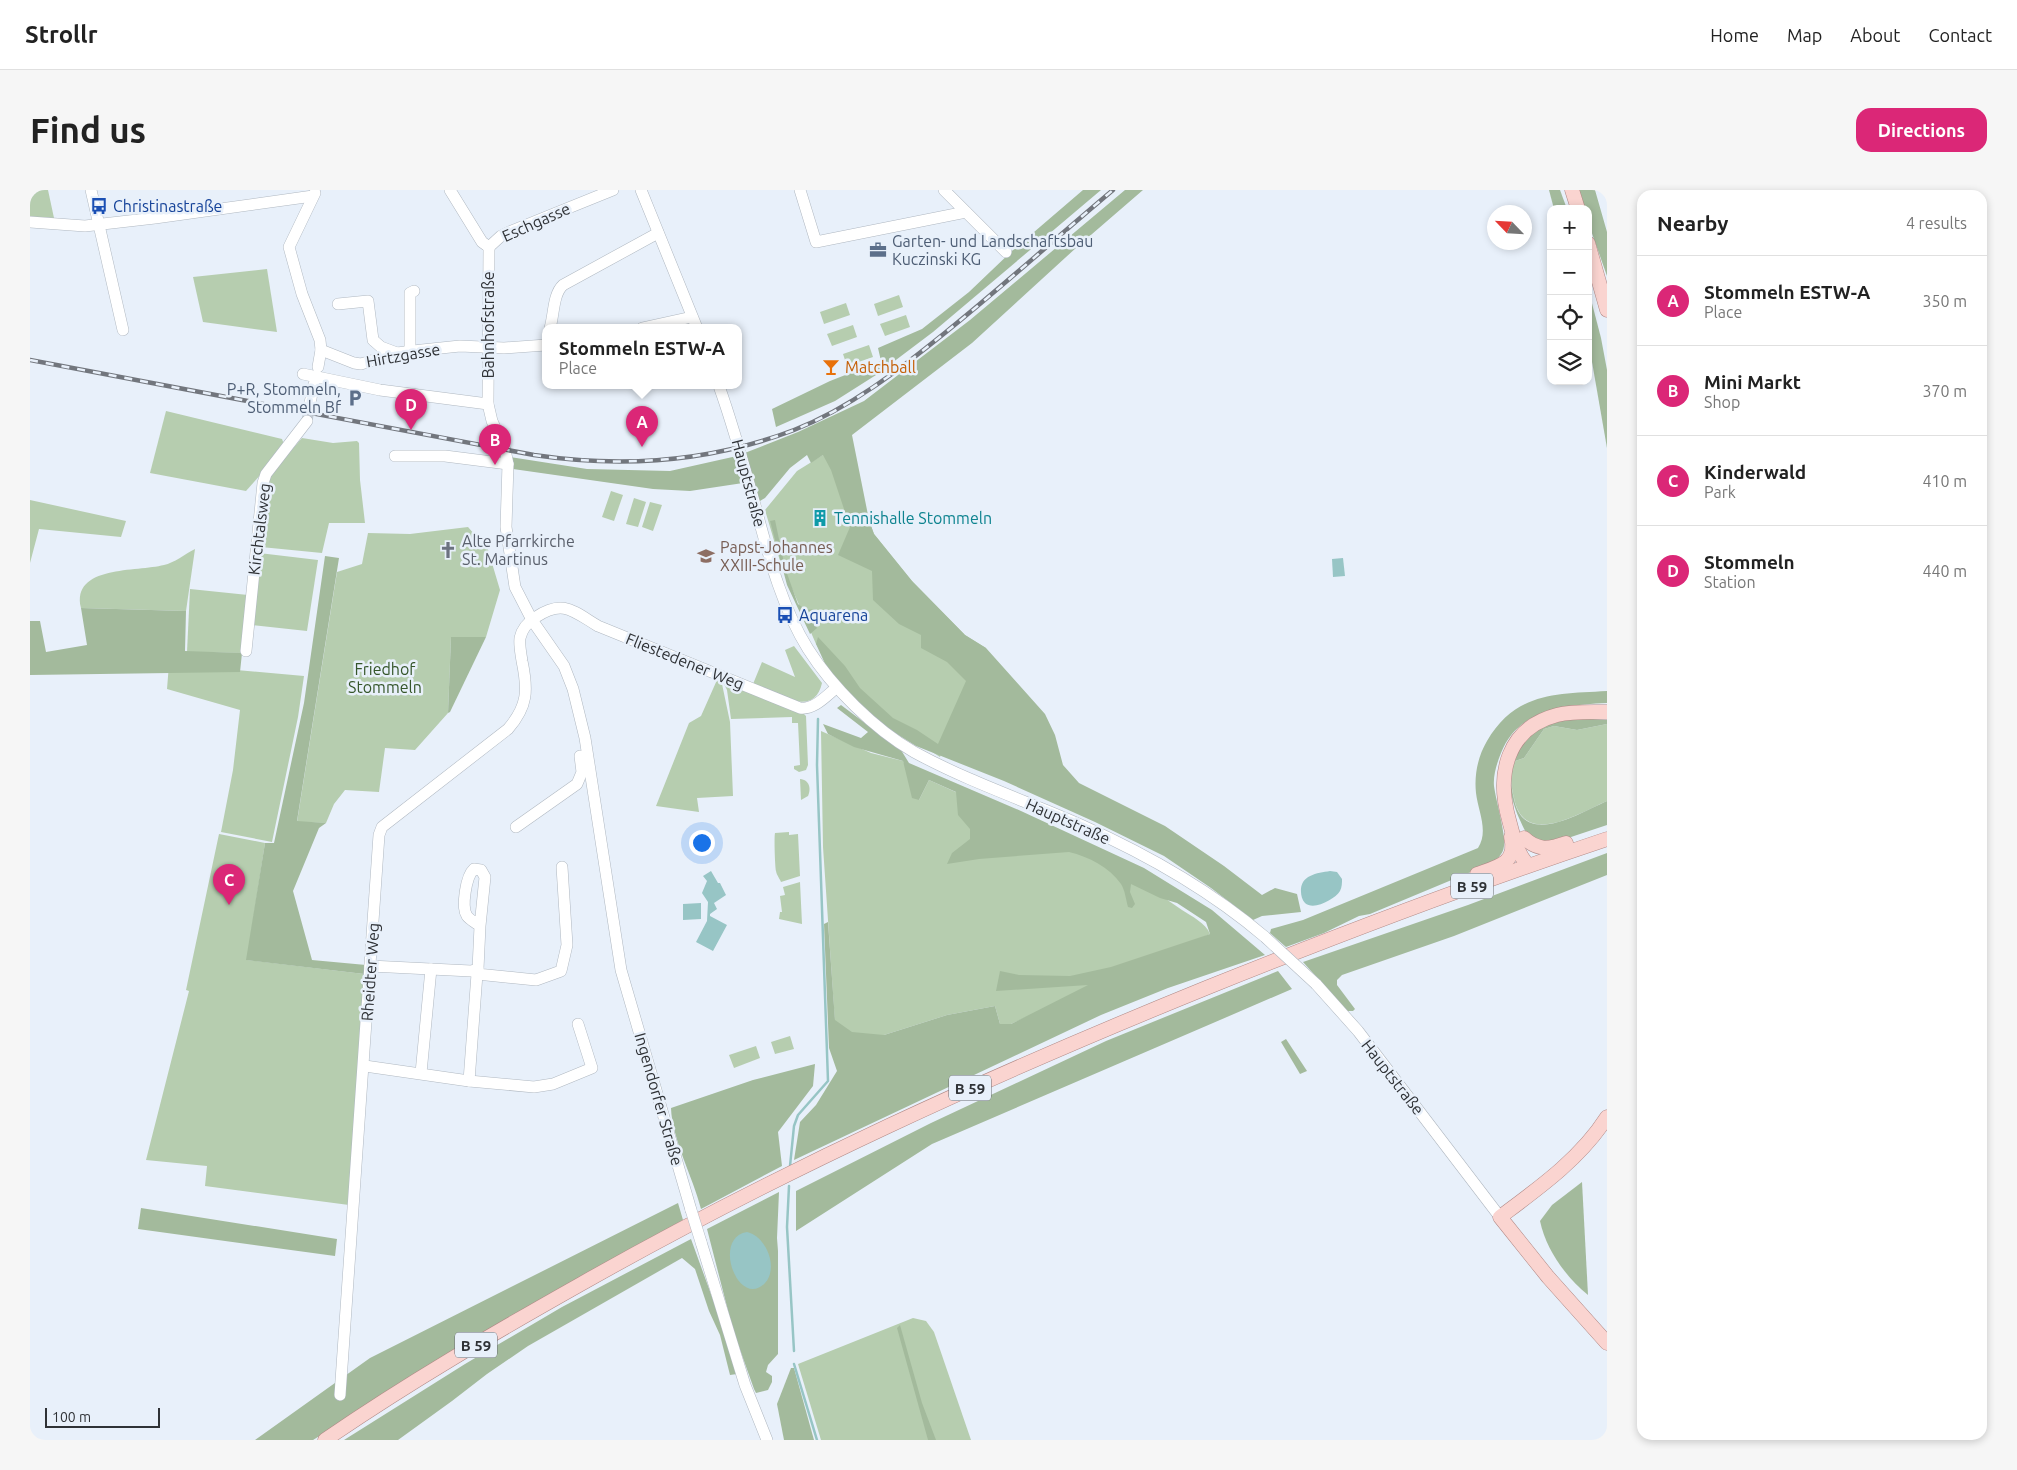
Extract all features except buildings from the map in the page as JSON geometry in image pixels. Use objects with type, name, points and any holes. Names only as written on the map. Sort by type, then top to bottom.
[{"type":"main road","points":[[1572,190],[1577,205]]},
{"type":"main road","points":[[1590,250],[1607,310]]},
{"type":"main road","points":[[1416,908],[1466,879],[1508,860],[1513,848],[1505,818],[1504,782],[1506,764],[1511,748],[1524,732],[1540,721],[1558,714],[1607,712]]},
{"type":"main road","points":[[1505,802],[1511,805],[1529,850],[1528,865]]},
{"type":"main road","points":[[1505,802],[1521,855],[1528,865]]},
{"type":"main road","points":[[1524,838],[1530,844],[1544,849],[1553,848],[1607,829]]},
{"type":"main road","name":"B 59","points":[[325,1440],[501,1329],[675,1232],[798,1169],[886,1127],[1058,1049],[1250,971],[1528,865],[1607,839]]},
{"type":"main road","points":[[1607,1117],[1587,1144],[1562,1168],[1500,1217],[1607,1343]]},
{"type":"street","points":[[91,190],[123,330]]},
{"type":"street","points":[[450,190],[482,242],[489,247]]},
{"type":"street","name":"Eschgasse","points":[[489,247],[501,236],[509,232],[614,190]]},
{"type":"street","points":[[641,190],[695,324]]},
{"type":"street","points":[[800,190],[816,242],[966,212]]},
{"type":"street","points":[[944,190],[1006,252]]},
{"type":"street","points":[[30,222],[85,226],[164,217],[315,193]]},
{"type":"street","points":[[315,193],[290,247],[302,294],[320,340],[321,350],[318,367]]},
{"type":"street","points":[[551,324],[557,293],[563,285],[658,233]]},
{"type":"street","name":"Bahnhofstraße","points":[[489,247],[488,404],[492,421],[503,445]]},
{"type":"street","points":[[410,352],[410,293],[414,291]]},
{"type":"street","points":[[338,304],[368,301],[373,340],[381,347],[397,353]]},
{"type":"street","points":[[660,324],[692,317]]},
{"type":"street","name":"Hirtzgasse","points":[[321,350],[361,364],[397,353],[460,346],[504,348],[542,343]]},
{"type":"street","points":[[303,374],[380,390],[488,404]]},
{"type":"street","points":[[310,402],[314,384]]},
{"type":"street","name":"Hauptstraße","points":[[720,389],[736,435],[781,592],[807,648],[836,688],[890,736],[914,752],[1126,846],[1170,871],[1216,901],[1265,938],[1316,984],[1358,1031],[1500,1217]]},
{"type":"street","name":"Kirchtalsweg","points":[[246,651],[263,483],[266,474],[306,421]]},
{"type":"street","name":"Ingendorfer Straße","points":[[503,445],[508,464],[505,509],[511,570],[515,587],[532,620],[568,675],[586,748],[621,970],[691,1210],[745,1385],[767,1440]]},
{"type":"street","points":[[395,456],[445,456],[508,464]]},
{"type":"street","name":"Fliestedener Weg","points":[[532,620],[546,610],[558,607],[571,610],[598,626],[800,708],[809,708],[836,688]]},
{"type":"street","name":"Rheidter Weg","points":[[340,1395],[365,1066],[379,835],[382,827],[508,729],[517,718],[524,706],[526,694],[520,640],[523,630],[532,620]]},
{"type":"street","name":"Ingendorfer Straße","points":[[516,827],[577,784],[582,772],[580,753],[586,748]]},
{"type":"street","points":[[370,966],[471,971],[536,980],[561,971],[567,945],[562,867]]},
{"type":"street","points":[[469,1081],[480,926]]},
{"type":"street","points":[[421,1073],[431,969]]},
{"type":"street","points":[[365,1066],[469,1081],[534,1087],[553,1084],[592,1068],[578,1024]]},
{"type":"green space","points":[[30,190],[48,190],[54,218],[30,217]]},
{"type":"green space","points":[[267,269],[277,332],[203,322],[193,277]]},
{"type":"green space","points":[[899,295],[903,307],[878,316],[874,304]]},
{"type":"green space","points":[[846,303],[850,315],[824,324],[820,312]]},
{"type":"green space","points":[[906,315],[910,327],[885,336],[880,324]]},
{"type":"green space","points":[[853,325],[857,337],[832,346],[827,334]]},
{"type":"green space","points":[[869,345],[873,357],[847,366],[843,354]]},
{"type":"green space","points":[[166,411],[282,439],[285,447],[246,491],[150,473]]},
{"type":"green space","points":[[302,438],[333,443],[357,441],[359,443],[360,480],[365,523],[329,523],[322,553],[261,547],[269,476]]},
{"type":"green space","points":[[839,445],[874,534],[912,581],[965,635],[986,648],[940,757],[900,731],[865,703],[816,644],[780,561],[765,510],[797,471]]},
{"type":"green space","points":[[611,491],[623,495],[614,521],[602,517]]},
{"type":"green space","points":[[634,498],[646,502],[638,527],[626,524]]},
{"type":"green space","points":[[30,500],[126,521],[121,537],[39,529],[30,563]]},
{"type":"green space","points":[[650,502],[662,505],[653,531],[642,527]]},
{"type":"green space","name":"Friedhof Stommeln","points":[[468,527],[481,542],[486,543],[500,590],[486,637],[451,637],[448,713],[415,750],[385,748],[379,792],[345,790],[334,804],[326,823],[297,822],[337,572],[362,564],[368,533],[410,534]]},
{"type":"green space","points":[[195,549],[186,611],[81,608],[81,594],[86,584],[96,577],[123,570],[168,564]]},
{"type":"green space","points":[[259,553],[318,560],[307,631],[251,625]]},
{"type":"green space","points":[[190,589],[248,595],[242,653],[187,652]]},
{"type":"green space","points":[[794,646],[822,683],[818,694],[811,700],[802,702],[792,700],[753,684],[762,662],[795,677],[785,650]]},
{"type":"green space","points":[[169,664],[304,676],[298,717],[272,842],[221,832],[233,770],[240,710],[167,689]]},
{"type":"green space","points":[[717,680],[722,684],[730,722],[733,796],[697,798],[699,812],[656,806],[689,723],[701,716]]},
{"type":"green space","points":[[723,682],[803,713],[806,716],[808,765],[806,770],[799,772],[794,769],[794,766],[800,765],[798,723],[792,723],[792,717],[731,719],[727,690]]},
{"type":"green space","points":[[1607,724],[1607,801],[1568,819],[1554,823],[1540,825],[1529,822],[1520,813],[1514,798],[1511,775],[1515,761],[1524,758],[1544,729],[1554,726],[1577,730]]},
{"type":"green space","points":[[821,731],[871,753],[903,761],[919,800],[929,780],[1026,824],[1122,872],[1198,920],[1210,934],[1011,1024],[1000,1024],[995,1006],[947,1015],[884,1035],[836,1037],[823,847]]},
{"type":"green space","points":[[800,779],[808,783],[809,788],[808,796],[801,800]]},
{"type":"green space","points":[[789,832],[789,835],[798,834],[800,876],[781,882],[776,868],[775,833]]},
{"type":"green space","points":[[219,834],[265,843],[247,960],[364,974],[349,1205],[205,1186],[207,1166],[146,1160],[189,991],[186,990]]},
{"type":"green space","points":[[800,882],[802,924],[779,919],[780,912],[782,912],[780,896],[785,895],[783,887]]},
{"type":"green space","points":[[790,1036],[794,1049],[775,1054],[771,1042]]},
{"type":"green space","points":[[756,1046],[760,1058],[734,1068],[729,1055]]},
{"type":"green space","points":[[913,1318],[926,1321],[934,1332],[971,1440],[821,1440],[798,1364]]},
{"type":"shaded area","points":[[1083,190],[1101,190],[933,332],[876,375],[835,401],[776,427],[772,409],[830,381],[881,361],[878,348],[922,329],[969,292],[1013,250]]},
{"type":"shaded area","points":[[1125,190],[1143,190],[1077,247],[972,343],[852,435],[869,520],[874,534],[912,581],[965,635],[986,648],[1045,714],[1055,735],[1063,765],[1079,783],[1165,826],[1224,866],[1262,895],[1275,888],[1297,894],[1301,912],[1262,916],[1253,920],[1164,856],[1004,781],[916,746],[887,728],[858,702],[827,668],[816,644],[818,637],[845,666],[860,688],[893,718],[917,730],[938,744],[966,681],[947,662],[921,648],[921,635],[899,624],[873,600],[872,571],[838,555],[850,527],[831,470],[823,455],[811,463],[807,455],[790,468],[765,498],[760,501],[740,469],[743,483],[690,491],[653,489],[513,469],[510,457],[587,469],[670,471],[737,456],[798,432],[864,401],[970,320]]},
{"type":"shaded area","points":[[1549,190],[1560,190],[1566,205],[1553,205]]},
{"type":"shaded area","points":[[1577,190],[1595,190],[1607,232],[1607,276],[1592,233],[1592,205],[1583,205]]},
{"type":"shaded area","points":[[1592,303],[1607,370],[1607,448],[1592,362]]},
{"type":"shaded area","points":[[775,520],[785,568],[798,604],[806,610],[816,609],[810,618],[817,628],[810,634],[787,585],[770,521]]},
{"type":"shaded area","points":[[325,556],[339,558],[297,821],[326,823],[319,828],[293,891],[312,960],[366,965],[364,974],[246,960],[265,843],[274,843],[304,703]]},
{"type":"shaded area","points":[[1343,558],[1345,576],[1333,577],[1332,559]]},
{"type":"shaded area","points":[[81,608],[186,611],[185,651],[242,653],[240,672],[30,675],[30,621],[40,621],[46,652],[87,645]]},
{"type":"shaded area","points":[[451,637],[486,637],[448,713]]},
{"type":"shaded area","points":[[1607,691],[1607,703],[1575,705],[1545,712],[1531,718],[1509,738],[1500,757],[1494,778],[1504,846],[1502,852],[1493,862],[1286,947],[1270,933],[1271,929],[1303,920],[1478,848],[1483,835],[1483,828],[1476,793],[1476,773],[1484,747],[1498,725],[1524,704],[1539,699],[1571,693]]},
{"type":"shaded area","points":[[841,705],[901,750],[909,763],[1021,811],[1144,868],[1212,910],[1265,955],[1168,988],[1101,1015],[794,1160],[800,1122],[816,1105],[837,1071],[829,1048],[824,924],[828,922],[835,1020],[852,1032],[884,1035],[947,1015],[995,1006],[1000,1024],[1011,1024],[1088,985],[996,991],[1000,971],[1019,975],[1070,976],[1111,967],[1210,934],[1206,922],[1177,903],[1160,898],[1131,884],[1130,892],[1135,904],[1132,908],[1128,907],[1122,886],[1111,873],[1091,860],[1069,852],[979,859],[947,864],[952,853],[970,839],[970,829],[958,815],[956,792],[929,780],[919,800],[912,798],[903,761],[854,747],[828,734],[823,724],[861,738],[868,732],[837,708]]},
{"type":"shaded area","points":[[1575,718],[1607,720],[1607,724],[1577,730],[1554,726],[1544,729],[1524,758],[1515,761],[1511,770],[1514,799],[1520,814],[1529,822],[1540,825],[1568,819],[1607,801],[1607,825],[1544,846],[1531,839],[1519,818],[1512,799],[1510,781],[1511,765],[1516,750],[1525,738],[1538,729],[1555,722]]},
{"type":"shaded area","points":[[1607,853],[1607,875],[1454,936],[1342,975],[1337,980],[1337,985],[1355,1009],[1353,1011],[1347,1011],[1303,962],[1468,905]]},
{"type":"shaded area","points":[[711,871],[726,895],[714,903],[717,909],[710,916],[727,925],[713,951],[696,942],[707,921],[708,902],[702,893],[707,881],[703,876]]},
{"type":"shaded area","points":[[1330,871],[1337,872],[1342,879],[1340,891],[1319,905],[1314,906],[1305,903],[1302,899],[1301,886],[1306,878]]},
{"type":"shaded area","points":[[701,903],[701,919],[683,920],[683,904]]},
{"type":"shaded area","points":[[1278,971],[1292,989],[932,1144],[796,1231],[796,1191],[931,1123],[1106,1041]]},
{"type":"shaded area","points":[[1286,1039],[1307,1071],[1300,1074],[1281,1042]]},
{"type":"shaded area","points":[[815,1064],[813,1086],[778,1132],[782,1166],[701,1209],[675,1132],[671,1108],[753,1080]]},
{"type":"shaded area","points":[[1582,1182],[1588,1295],[1572,1280],[1558,1262],[1547,1242],[1540,1221],[1552,1205]]},
{"type":"shaded area","points":[[779,1192],[777,1238],[778,1354],[768,1365],[766,1372],[772,1376],[772,1382],[768,1390],[756,1393],[733,1330],[707,1229]]},
{"type":"shaded area","points":[[678,1203],[683,1220],[513,1317],[313,1440],[255,1440],[370,1358]]},
{"type":"shaded area","points":[[141,1208],[337,1239],[335,1256],[138,1229]]},
{"type":"shaded area","points":[[747,1232],[754,1235],[765,1246],[770,1261],[769,1277],[765,1283],[755,1289],[746,1287],[738,1280],[730,1258],[731,1246],[736,1237]]},
{"type":"shaded area","points":[[691,1239],[720,1319],[737,1374],[730,1375],[720,1335],[709,1311],[695,1269],[682,1258],[528,1346],[398,1440],[344,1440],[465,1364],[562,1307]]},
{"type":"shaded area","points":[[900,1325],[922,1403],[936,1440],[928,1440],[897,1328]]},
{"type":"shaded area","points":[[791,1368],[794,1368],[814,1440],[784,1440],[777,1404]]},
{"type":"waterway","points":[[790,1166],[794,1126],[798,1115],[828,1081],[817,765],[818,719]]},
{"type":"waterway","points":[[789,1186],[787,1227],[794,1351]]},
{"type":"waterway","points":[[794,1364],[817,1440]]},
{"type":"tunnel","points":[[307,421],[310,403]]},
{"type":"railway","points":[[30,360],[534,455],[600,461],[666,459],[698,455],[762,441],[794,430],[835,411],[873,387],[946,332],[1113,190]]},
{"type":"place","name":"Christinastraße","points":[[99,206]]},
{"type":"place","name":"Garten- und Landschaftsbau Kuczinski KG","points":[[878,250]]},
{"type":"place","name":"Matchball","points":[[831,367]]},
{"type":"place","name":"P+R, Stommeln, Stommeln Bf","points":[[355,398]]},
{"type":"place","name":"Stommeln","points":[[411,430]]},
{"type":"place","name":"Stommeln ESTW-A","points":[[642,447]]},
{"type":"place","name":"Mini Markt","points":[[495,465]]},
{"type":"place","name":"Tennishalle Stommeln","points":[[820,518]]},
{"type":"place","name":"Alte Pfarrkirche St. Martinus","points":[[448,550]]},
{"type":"place","name":"Papst-Johannes XXIII-Schule","points":[[706,556]]},
{"type":"place","name":"Aquarena","points":[[785,615]]},
{"type":"place","name":"Kinderwald","points":[[229,905]]}]
